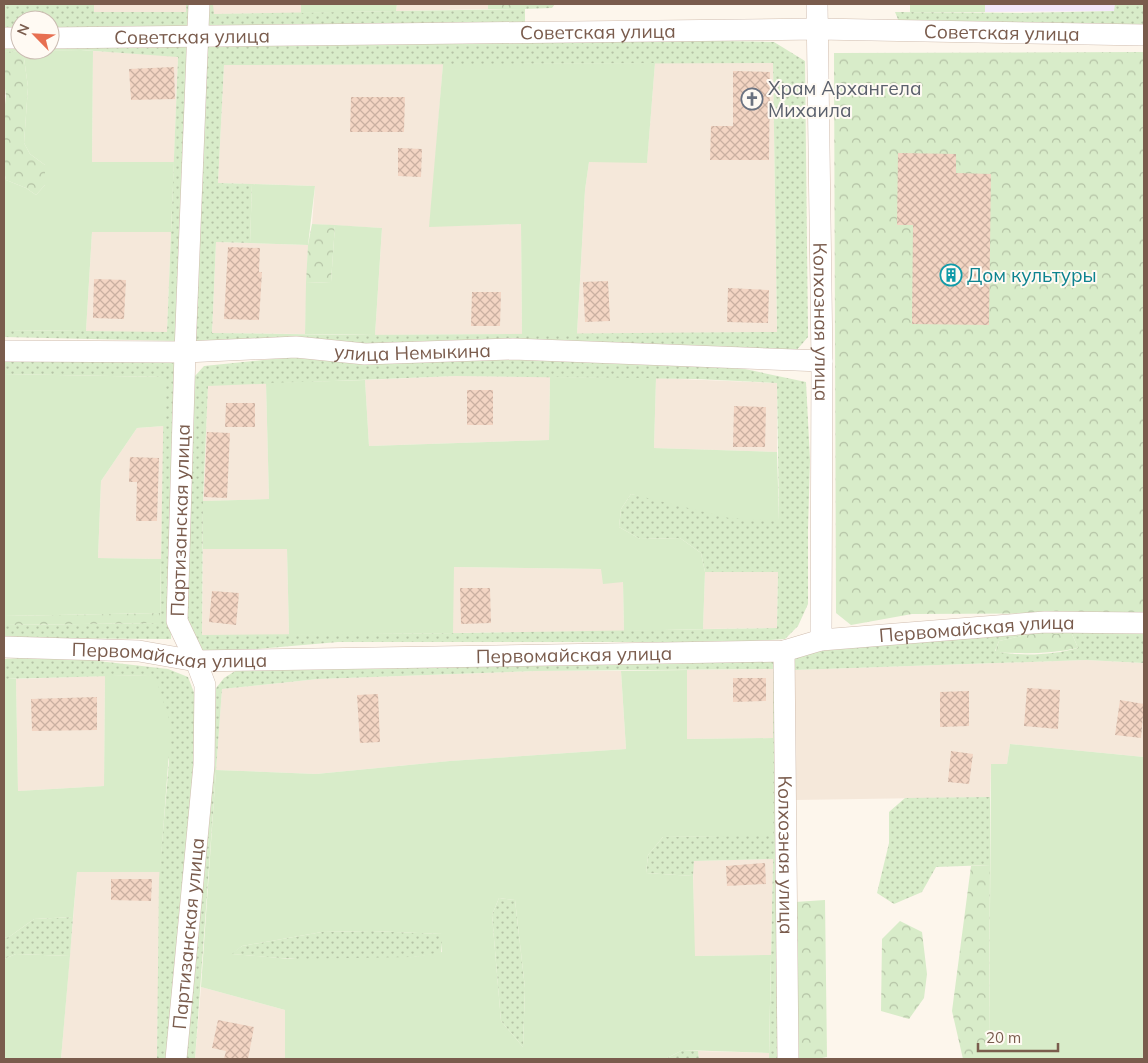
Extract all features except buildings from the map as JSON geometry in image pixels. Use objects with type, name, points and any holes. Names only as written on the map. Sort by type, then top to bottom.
[{"type":"street","name":"Партизанская улица","points":[[176,1059],[204,766],[205,685],[196,660],[177,621],[185,352],[199,4]]},
{"type":"street","name":"Колхозная улица","points":[[817,4],[822,362],[821,640]]},
{"type":"street","name":"Советская улица","points":[[60,38],[818,30],[1144,35]]},
{"type":"street","name":"улица Немыкина","points":[[4,351],[185,352],[296,347],[365,354],[513,349],[822,362]]},
{"type":"street","name":"Первомайская улица","points":[[4,647],[139,650],[196,660],[784,651],[821,640],[1045,622],[1144,623]]},
{"type":"street","name":"Колхозная улица","points":[[784,651],[788,1059]]},
{"type":"shaded area","points":[[94,4],[186,4],[186,12],[94,12]]},
{"type":"shaded area","points":[[213,4],[301,4],[301,13],[213,14]]},
{"type":"shaded area","points":[[397,4],[488,4],[488,9],[396,11]]},
{"type":"shaded area","points":[[985,4],[1144,4],[1144,11],[985,12]]},
{"type":"shaded area","points":[[93,51],[178,56],[174,162],[92,162]]},
{"type":"shaded area","points":[[773,62],[777,332],[577,334],[585,190],[589,162],[647,162],[655,63]]},
{"type":"shaded area","points":[[443,64],[430,226],[521,224],[522,334],[375,335],[382,228],[312,224],[315,186],[218,183],[224,65]]},
{"type":"shaded area","points":[[92,232],[171,232],[167,333],[86,331]]},
{"type":"shaded area","points":[[216,242],[308,245],[305,334],[212,333]]},
{"type":"shaded area","points":[[456,376],[550,377],[549,440],[369,446],[365,380]]},
{"type":"shaded area","points":[[656,378],[777,383],[777,452],[654,448]]},
{"type":"shaded area","points":[[266,383],[269,499],[203,501],[208,385]]},
{"type":"shaded area","points":[[164,426],[161,559],[98,558],[101,481],[137,428]]},
{"type":"shaded area","points":[[203,549],[287,549],[289,635],[202,636]]},
{"type":"shaded area","points":[[453,567],[602,569],[623,582],[624,631],[453,633]]},
{"type":"shaded area","points":[[705,572],[778,572],[777,628],[703,629]]},
{"type":"shaded area","points":[[1086,660],[1144,663],[1144,757],[1010,744],[1007,764],[991,764],[990,797],[795,800],[795,670]]},
{"type":"shaded area","points":[[773,669],[773,738],[687,739],[687,670]]},
{"type":"shaded area","points":[[536,671],[621,671],[626,749],[450,761],[316,774],[216,770],[222,689],[318,679]]},
{"type":"shaded area","points":[[105,676],[104,786],[18,791],[16,679]]},
{"type":"shaded area","points":[[773,859],[771,955],[694,956],[693,861]]},
{"type":"shaded area","points":[[77,872],[160,872],[157,1059],[61,1059]]},
{"type":"shaded area","points":[[201,987],[285,1010],[285,1059],[195,1059]]},
{"type":"shaded area","points":[[698,1051],[769,1053],[769,1059],[699,1059]]},
{"type":"green space","points":[[4,4],[94,4],[94,12],[186,12],[186,4],[192,4],[191,28],[60,31],[60,10],[10,10],[10,31],[4,31]]},
{"type":"green space","points":[[203,4],[213,4],[214,14],[525,9],[525,24],[203,28]]},
{"type":"green space","points":[[301,4],[397,4],[396,11],[301,13]]},
{"type":"green space","points":[[488,4],[525,4],[525,9],[488,9]]},
{"type":"green space","points":[[525,4],[555,4],[552,8],[525,9]]},
{"type":"green space","points":[[910,4],[985,4],[985,12],[910,12]]},
{"type":"green space","points":[[1115,4],[1144,4],[1144,33],[905,36],[895,12],[1021,13],[1114,11]]},
{"type":"green space","points":[[514,37],[774,42],[805,61],[808,337],[795,352],[190,342],[205,45]],"holes":[[[773,63],[777,332],[355,335],[212,333],[216,242],[250,243],[252,184],[218,183],[224,65]]]},
{"type":"green space","points":[[189,42],[176,341],[4,337],[4,330],[167,332],[178,57],[81,50],[60,51],[60,44]]},
{"type":"green space","points":[[4,44],[10,44],[10,52],[4,52]]},
{"type":"green space","points":[[60,50],[93,51],[92,162],[174,162],[171,232],[92,232],[86,331],[4,330],[4,171],[6,180],[26,188],[36,195],[45,185],[45,165],[30,154],[24,143],[28,87],[24,60],[60,60]]},
{"type":"green space","points":[[4,52],[10,52],[10,60],[24,60],[28,87],[24,143],[30,154],[45,165],[45,185],[36,195],[26,188],[6,180],[4,171],[4,113],[6,96]]},
{"type":"green space","points":[[1144,52],[1144,613],[912,614],[851,625],[836,613],[834,53]]},
{"type":"green space","points":[[655,63],[647,163],[589,162],[585,190],[577,334],[522,334],[521,224],[429,227],[443,64]]},
{"type":"green space","points":[[252,184],[315,186],[308,245],[250,243]]},
{"type":"green space","points":[[312,224],[335,225],[331,282],[306,283],[308,245]]},
{"type":"green space","points":[[335,225],[382,228],[375,335],[305,334],[306,283],[331,282]]},
{"type":"green space","points":[[283,358],[576,360],[721,364],[806,382],[810,460],[808,604],[798,626],[785,639],[738,642],[338,642],[210,653],[198,649],[183,608],[195,376],[204,366]],"holes":[[[456,376],[696,379],[777,383],[779,520],[631,494],[621,509],[619,527],[640,539],[680,538],[701,553],[705,572],[778,572],[777,628],[202,635],[203,501],[208,386]]]},
{"type":"green space","points":[[4,360],[176,360],[171,639],[4,638],[4,625],[160,623],[164,377],[4,374]]},
{"type":"green space","points":[[4,374],[164,377],[164,426],[137,428],[101,481],[98,558],[161,559],[160,613],[4,616]]},
{"type":"green space","points":[[550,377],[656,378],[654,448],[777,452],[779,521],[729,518],[631,494],[621,509],[619,527],[640,539],[680,538],[701,553],[705,572],[703,629],[624,631],[623,582],[603,584],[601,569],[454,567],[453,633],[289,635],[287,549],[203,549],[203,501],[269,499],[266,383],[365,380],[369,446],[549,440]]},
{"type":"green space","points":[[160,613],[160,623],[4,625],[4,616]]},
{"type":"green space","points":[[1045,628],[1144,628],[1144,663],[1086,660],[795,670],[795,655],[852,645]],"holes":[[[1031,634],[1072,634],[1078,648],[1036,654],[1015,654],[995,651],[999,641]]]},
{"type":"green space","points":[[1031,634],[1072,634],[1078,648],[1036,653],[995,652],[999,641]]},
{"type":"green space","points":[[55,656],[168,669],[188,677],[195,695],[197,732],[168,1059],[157,1059],[159,878],[169,761],[149,675],[4,679],[4,659]]},
{"type":"green space","points":[[780,659],[783,1059],[769,1059],[773,859],[694,861],[693,876],[646,873],[648,855],[663,837],[773,835],[773,669],[536,671],[318,679],[222,689],[195,1059],[183,1059],[213,692],[224,678],[237,670]]},
{"type":"green space","points":[[687,670],[687,739],[773,738],[773,836],[663,837],[648,855],[646,873],[693,876],[695,956],[771,955],[769,1053],[683,1050],[665,1059],[285,1059],[285,1010],[201,987],[216,770],[316,774],[450,761],[626,749],[621,671]],"holes":[[[499,898],[515,900],[525,988],[523,1047],[501,1021],[492,915]],[[371,931],[442,934],[442,952],[414,957],[291,959],[232,954],[242,946],[322,932]]]},
{"type":"green space","points":[[149,675],[157,682],[171,725],[160,872],[77,872],[73,917],[34,919],[9,937],[4,938],[4,679],[16,679],[18,791],[104,786],[105,676]]},
{"type":"green space","points":[[1010,744],[1144,757],[1144,1059],[989,1059],[991,764],[1007,764]]},
{"type":"green space","points":[[990,797],[990,865],[936,867],[922,892],[894,904],[877,893],[889,843],[889,812],[905,798]]},
{"type":"green space","points":[[990,865],[989,1059],[963,1059],[952,1011],[971,866]]},
{"type":"green space","points":[[499,898],[515,900],[525,988],[523,1047],[501,1021],[492,915]]},
{"type":"green space","points":[[825,900],[827,1057],[795,1059],[795,902]]},
{"type":"green space","points":[[73,917],[70,956],[16,954],[4,959],[4,938],[9,937],[34,919]]},
{"type":"green space","points":[[900,921],[922,932],[927,974],[924,998],[909,1019],[881,1011],[882,939]]},
{"type":"green space","points":[[371,931],[443,934],[441,953],[416,957],[363,960],[284,958],[231,954],[242,946],[322,932]]},
{"type":"green space","points":[[16,954],[70,956],[61,1059],[4,1059],[4,959]]},
{"type":"green space","points":[[683,1050],[698,1051],[699,1059],[665,1059]]},
{"type":"place","name":"Храм Архангела Михаила","points":[[752,99]]},
{"type":"place","name":"Дом культуры","points":[[951,275]]}]
